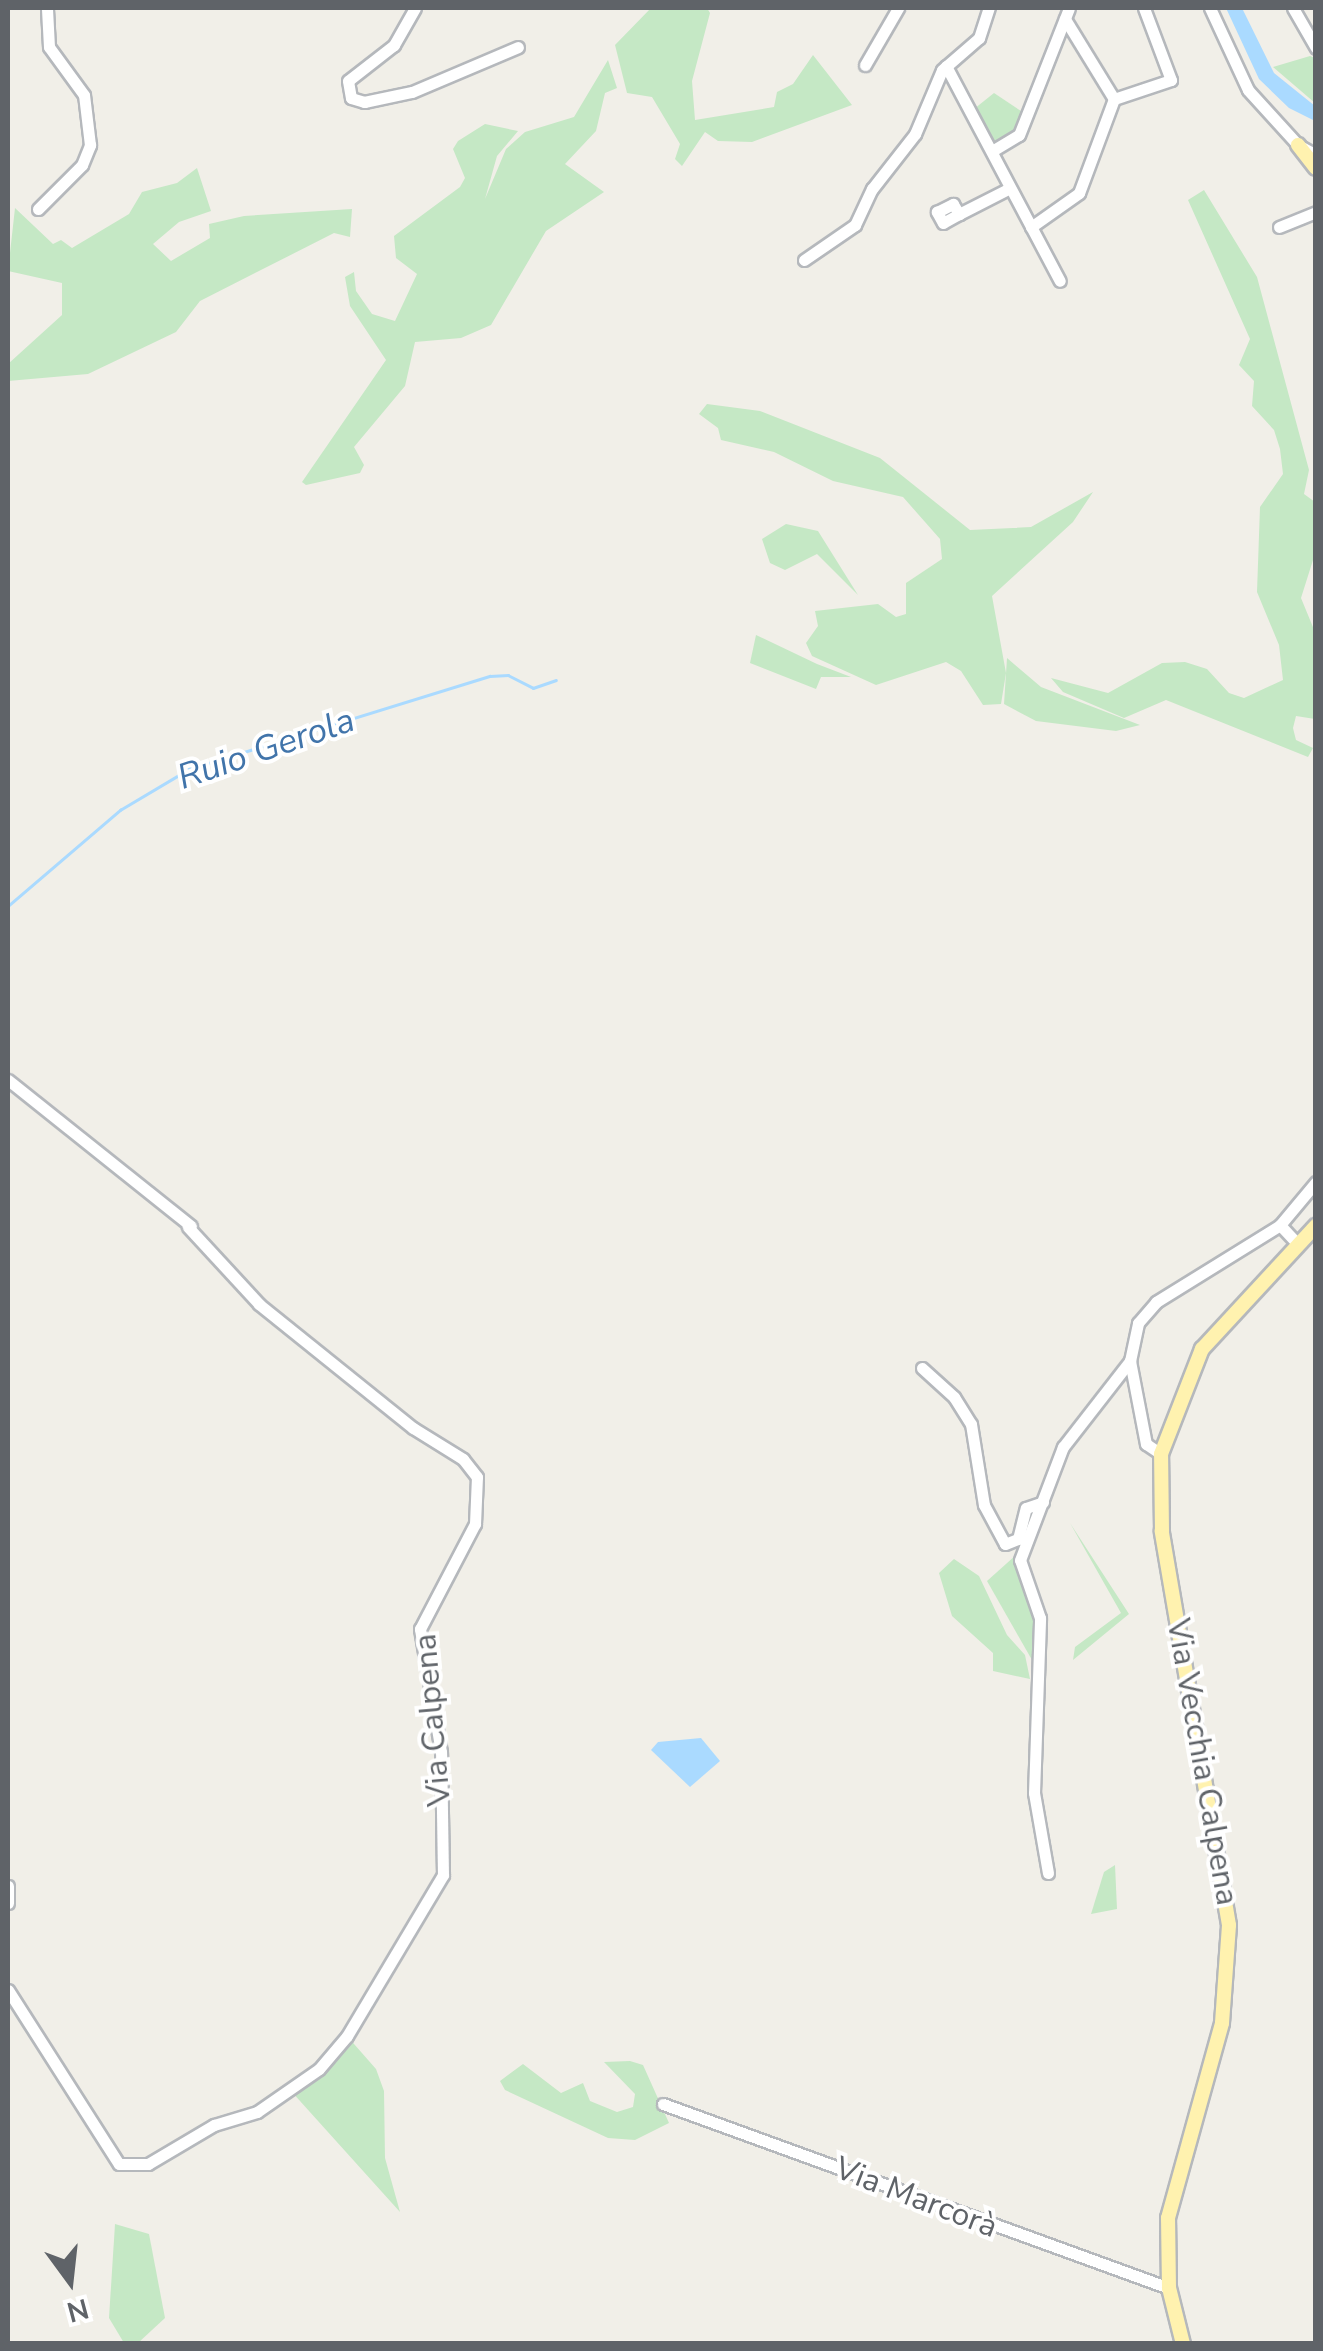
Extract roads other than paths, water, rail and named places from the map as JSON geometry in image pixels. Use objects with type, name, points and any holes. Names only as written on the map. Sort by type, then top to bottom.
[{"type":"main road","points":[[1309,147],[1316,168]]},
{"type":"main road","name":"Via Vecchia Calpena","points":[[1183,2344],[1170,2288],[1174,2182],[1222,2023],[1230,1962],[1222,1873],[1162,1532],[1161,1454],[1202,1349],[1316,1226]]},
{"type":"street","points":[[38,209],[82,165],[90,145],[84,95],[53,55],[47,8]]},
{"type":"street","points":[[415,8],[394,45],[348,81],[351,98],[364,102],[412,92],[518,48]]},
{"type":"street","points":[[865,65],[898,8]]},
{"type":"street","points":[[804,260],[814,248],[852,228],[872,189],[915,134],[929,90],[946,66],[976,42],[989,8]]},
{"type":"street","points":[[1114,100],[1172,77],[1144,8]]},
{"type":"street","points":[[1210,8],[1238,71],[1270,116],[1309,147]]},
{"type":"street","points":[[1293,8],[1316,48]]},
{"type":"street","points":[[992,151],[1019,135],[1067,13]]},
{"type":"street","points":[[1031,227],[1083,188],[1114,100],[1067,13]]},
{"type":"street","points":[[946,66],[1060,281]]},
{"type":"street","points":[[959,214],[1010,188]]},
{"type":"street","points":[[1279,227],[1316,212]]},
{"type":"street","name":"Via Calpena","points":[[8,1080],[192,1226],[259,1304],[413,1428],[463,1459],[477,1477],[474,1524],[420,1629],[441,1752],[443,1874],[347,2036],[318,2069],[277,2100],[214,2126],[148,2164],[119,2164],[8,1990]]},
{"type":"street","points":[[1161,1454],[1146,1444],[1130,1361],[1134,1334],[1150,1308],[1280,1226],[1316,1182]]},
{"type":"street","points":[[1280,1226],[1298,1244]]},
{"type":"street","points":[[1048,1873],[1034,1793],[1040,1618],[1020,1564],[1039,1500],[1063,1447],[1130,1361]]},
{"type":"street","points":[[922,1368],[954,1397],[970,1424],[984,1505],[1005,1544],[1018,1540],[1026,1508],[1039,1500]]},
{"type":"street","points":[[8,1886],[8,1904]]},
{"type":"street","name":"Via Marcorà","points":[[664,2104],[1170,2288]]},
{"type":"water","points":[[1226,8],[1242,8],[1274,73],[1315,106],[1315,121],[1289,108],[1259,79]]},
{"type":"water","points":[[701,1738],[720,1761],[690,1787],[651,1750],[658,1742]]},
{"type":"waterway","name":"Ruio Gerola","points":[[8,906],[120,810],[189,769],[490,676],[508,675],[533,688],[556,680]]},
{"type":"waterway","points":[[8,2301],[8,2316]]}]
